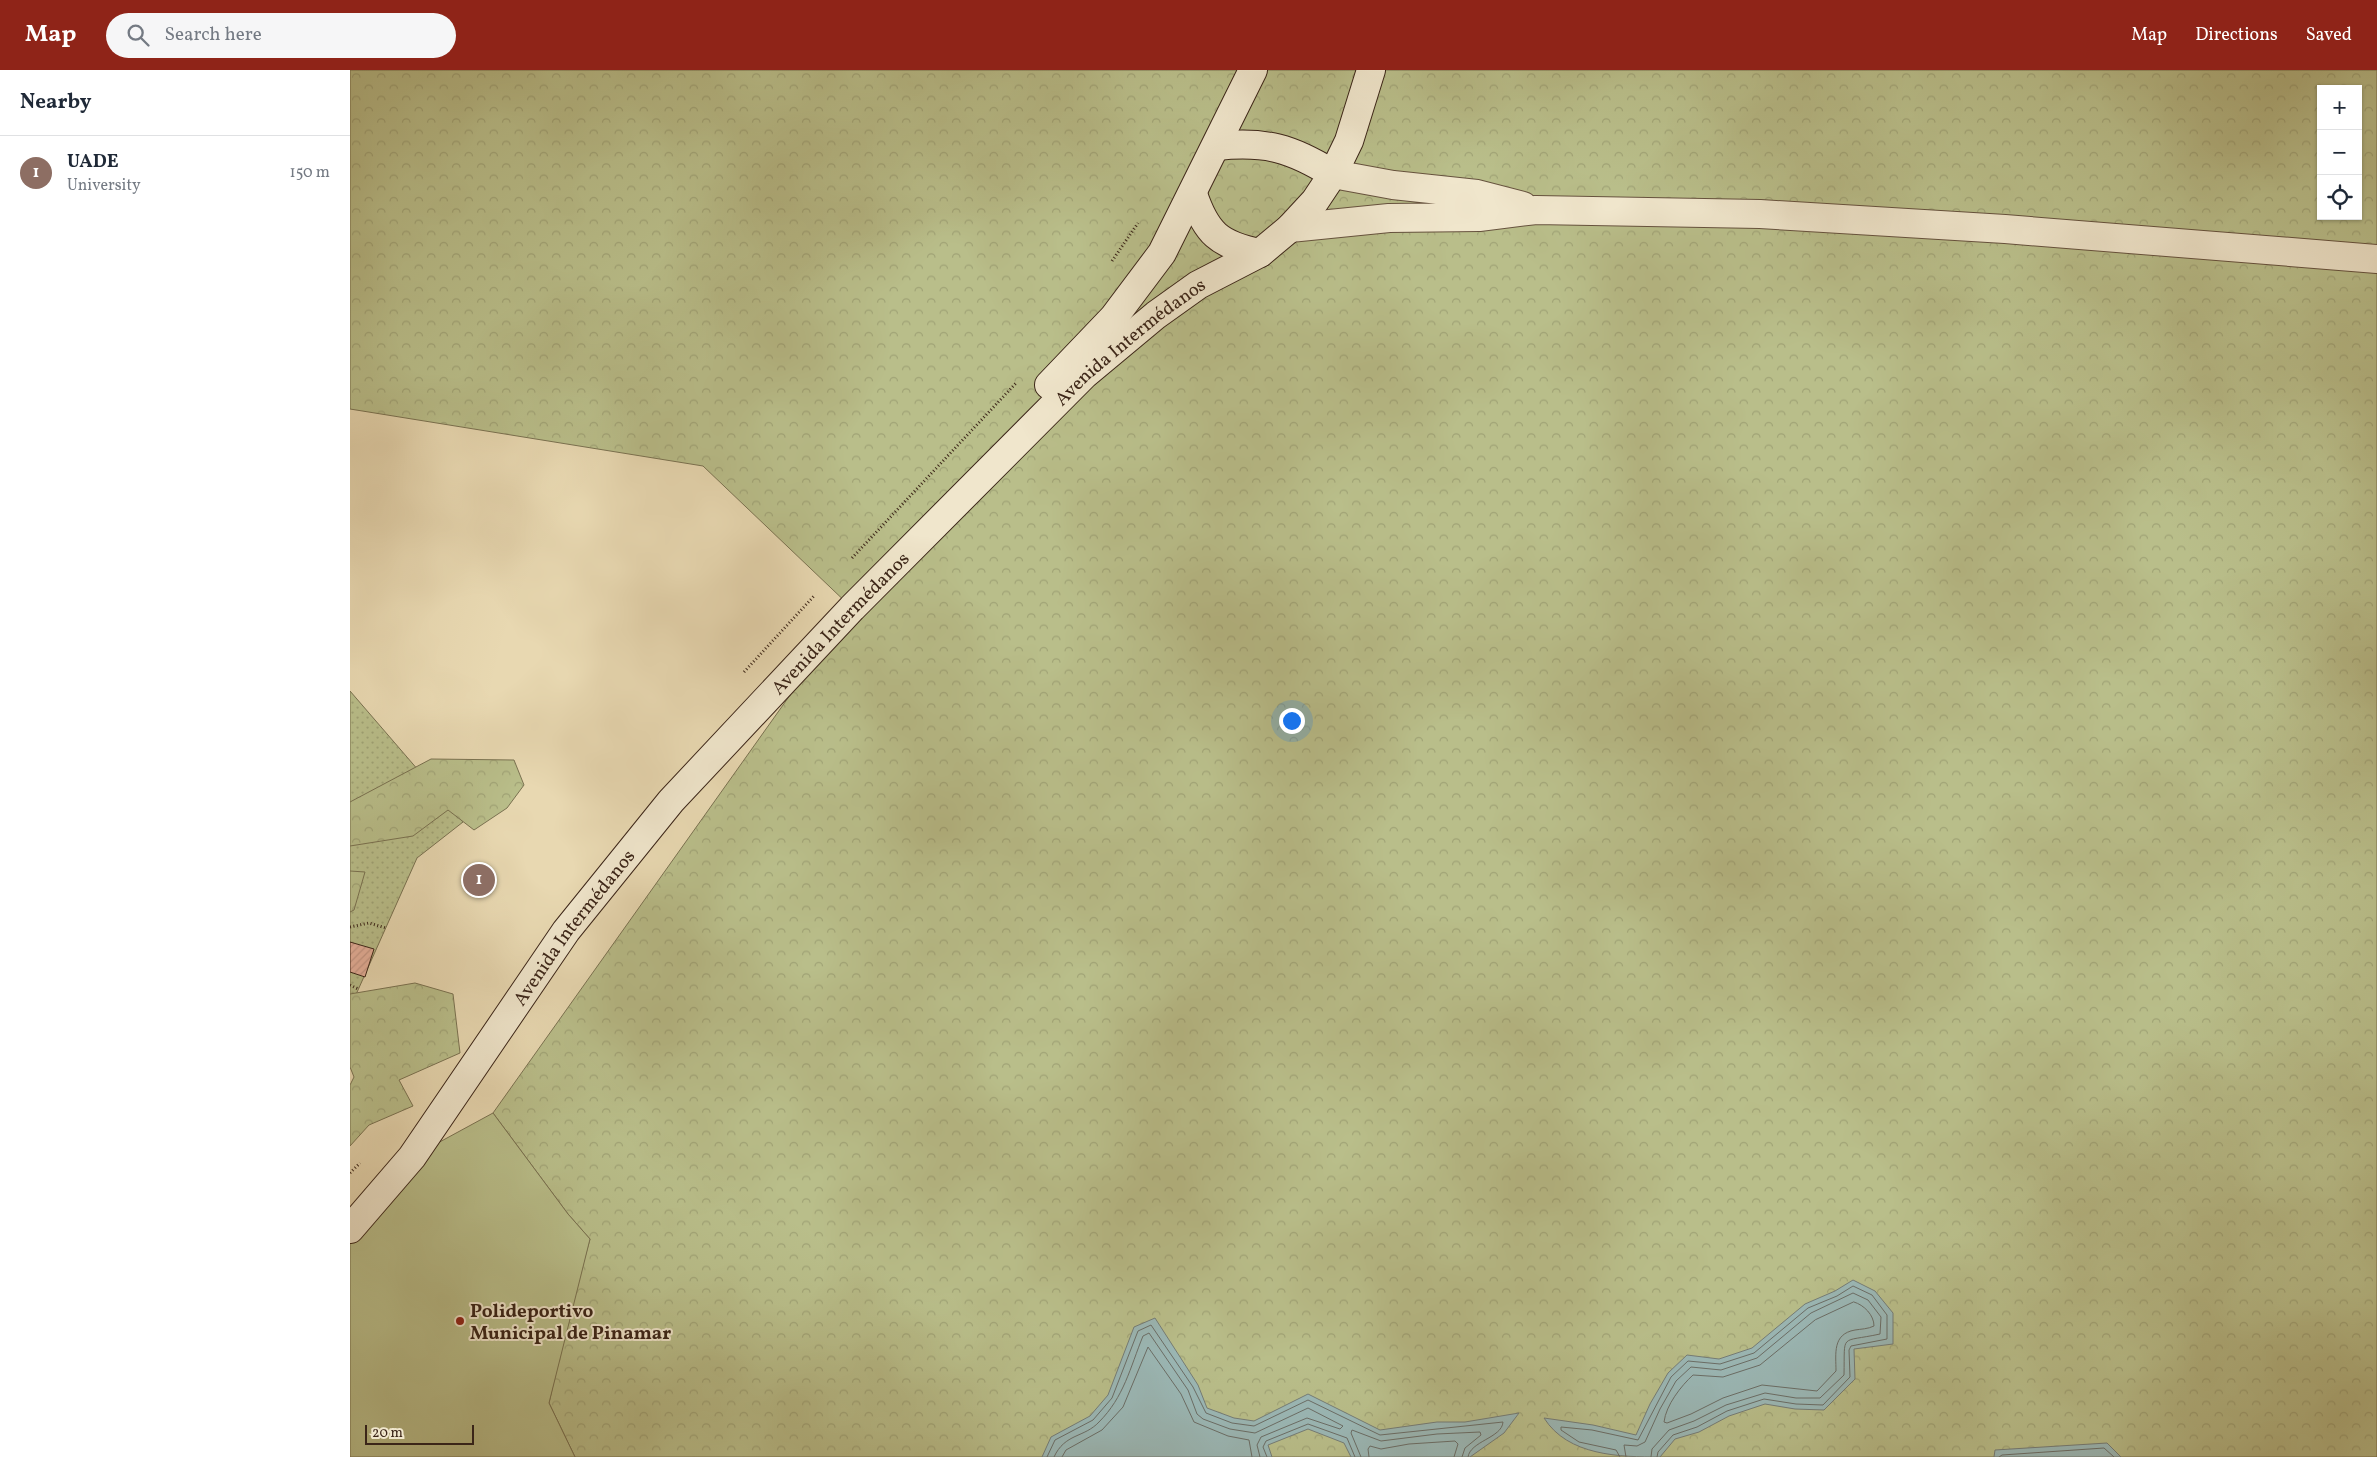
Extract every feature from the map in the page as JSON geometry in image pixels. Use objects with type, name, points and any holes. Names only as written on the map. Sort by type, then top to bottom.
[{"type":"main road","name":"Avenida Intermédanos","points":[[350,1204],[403,1150],[556,924],[652,801],[1114,317],[1162,254],[1253,70]]},
{"type":"main road","name":"Avenida Intermédanos","points":[[350,1229],[412,1157],[566,931],[671,801],[852,608],[1084,375],[1156,315],[1198,285],[1260,253],[1290,228],[1315,201],[1333,174],[1350,140],[1371,70]]},
{"type":"main road","points":[[1217,146],[1248,143],[1278,148],[1307,158],[1333,174],[1393,185],[1477,194],[1536,210]]},
{"type":"main road","points":[[1193,194],[1201,217],[1216,236],[1236,248],[1260,253]]},
{"type":"main road","points":[[1290,228],[1389,218],[1479,216],[1536,210],[1780,215],[2005,229],[2377,259]]},
{"type":"path","points":[[350,927],[369,923],[386,928]]},
{"type":"path","points":[[350,984],[358,989]]},
{"type":"green space","points":[[350,70],[2377,70],[2377,1457],[575,1457],[549,1403],[567,1322],[590,1239],[568,1214],[493,1113],[852,608],[703,466],[350,409]]},
{"type":"green space","points":[[350,691],[463,822],[417,858],[354,999],[350,1014]]},
{"type":"green space","points":[[431,759],[514,760],[524,785],[507,808],[474,830],[448,810],[413,836],[350,846],[350,802]]},
{"type":"green space","points":[[350,871],[365,872],[354,910],[350,912]]},
{"type":"green space","points":[[415,983],[453,994],[460,1053],[399,1080],[413,1106],[369,1125],[350,1146],[350,1085],[354,1077],[350,1067],[350,994]]},
{"type":"green space","name":"Polideportivo Municipal de Pinamar","points":[[493,1113],[568,1214],[590,1239],[549,1403],[575,1457],[350,1457],[350,1229],[412,1157]]},
{"type":"water","points":[[1853,1280],[1875,1291],[1893,1313],[1893,1344],[1854,1349],[1855,1379],[1824,1410],[1795,1409],[1765,1404],[1729,1416],[1699,1432],[1675,1439],[1660,1457],[1612,1455],[1581,1447],[1554,1431],[1544,1418],[1593,1425],[1636,1435],[1650,1404],[1668,1373],[1687,1355],[1719,1359],[1752,1348],[1805,1304],[1835,1291]]},
{"type":"water","points":[[1155,1318],[1198,1385],[1207,1408],[1234,1418],[1254,1421],[1308,1394],[1380,1430],[1437,1422],[1465,1422],[1519,1413],[1504,1433],[1470,1457],[1351,1457],[1344,1443],[1308,1429],[1268,1445],[1272,1457],[1042,1457],[1051,1437],[1090,1416],[1108,1395],[1134,1327]]},
{"type":"water","points":[[2107,1443],[2121,1457],[1994,1457],[1995,1450]]},
{"type":"building","points":[[350,942],[374,949],[365,977],[350,972]]},
{"type":"place","name":"UADE","points":[[479,880]]},
{"type":"place","name":"Polideportivo Municipal de Pinamar","points":[[460,1321]]}]
